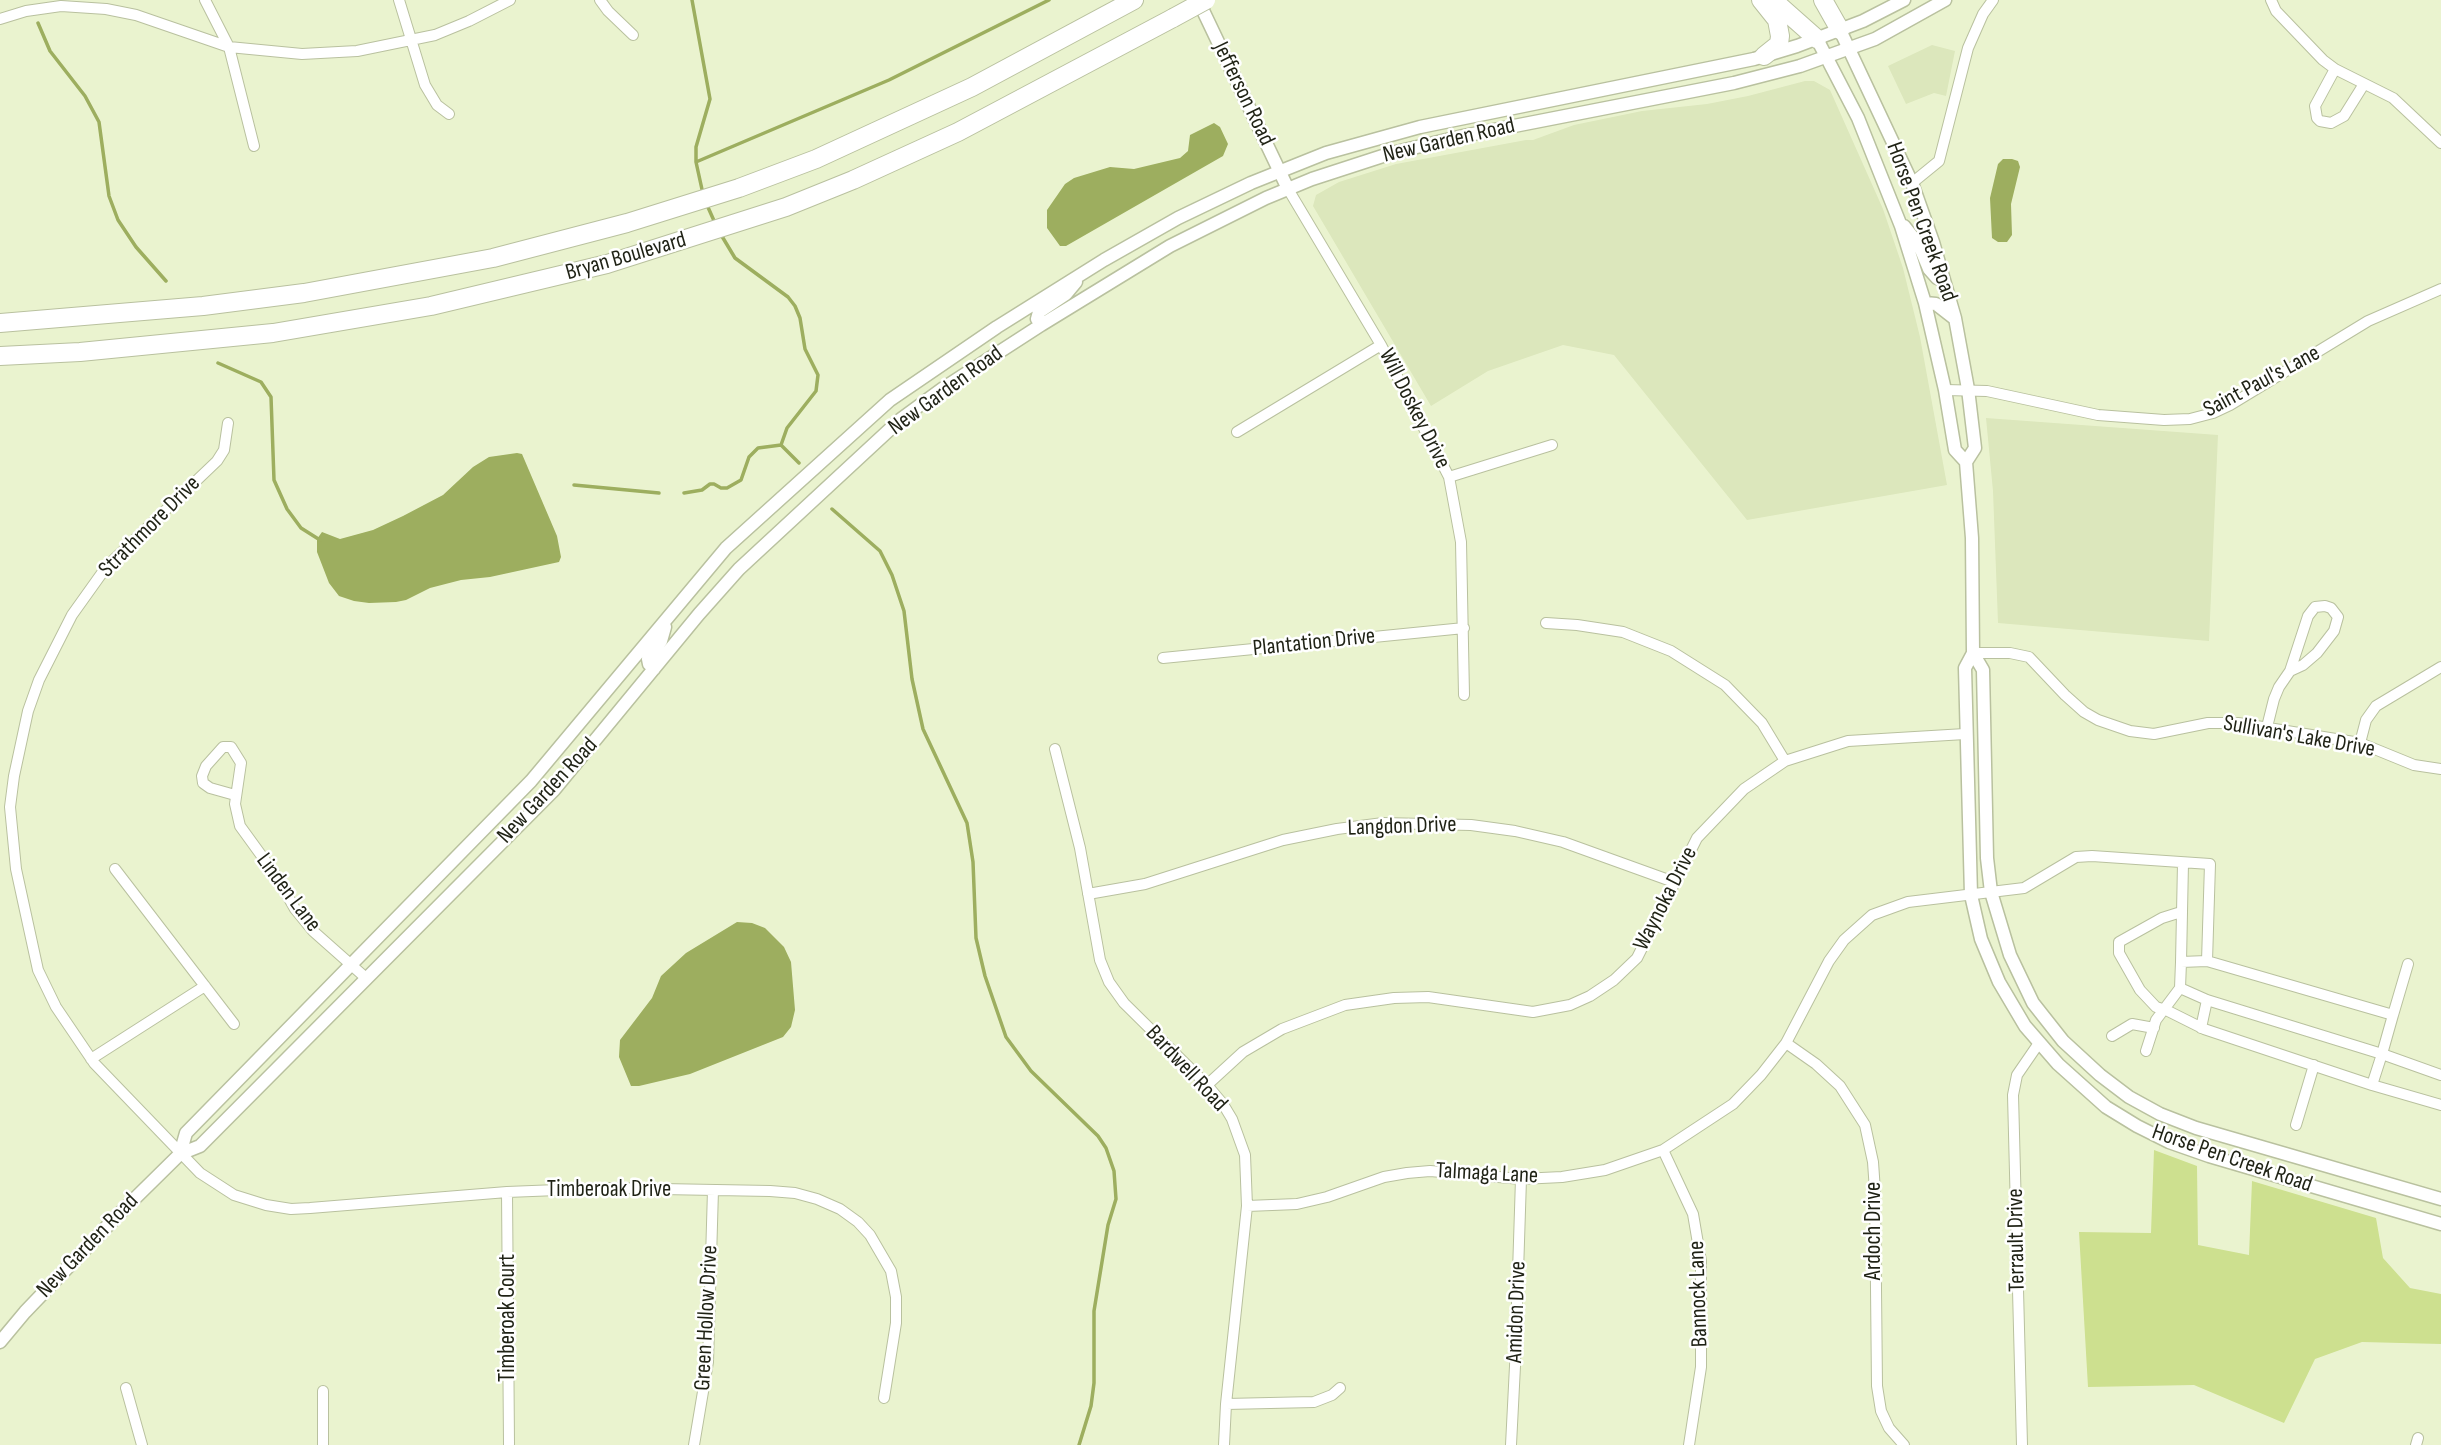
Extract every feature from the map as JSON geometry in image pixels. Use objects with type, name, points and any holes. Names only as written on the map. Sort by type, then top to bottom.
[{"type":"highway","name":"Bryan Boulevard","points":[[0,323],[215,305],[304,293],[481,260],[627,223],[739,188],[816,159],[972,87],[1134,0]]},
{"type":"highway","name":"Bryan Boulevard","points":[[0,356],[211,340],[311,327],[431,306],[607,264],[786,207],[853,180],[958,132],[1206,0]]},
{"type":"highway","points":[[1761,0],[1777,20],[1780,36],[1779,44],[1764,56]]},
{"type":"highway","points":[[1773,0],[1817,39]]},
{"type":"highway","points":[[1823,0],[1840,30]]},
{"type":"main road","name":"Jefferson Road","points":[[1198,0],[1288,189]]},
{"type":"main road","name":"New Garden Road","points":[[180,1154],[186,1133],[531,781],[726,548],[890,400],[997,327],[1178,218],[1280,170],[1338,149],[1420,127],[1764,56],[1863,22],[1904,0]]},
{"type":"main road","name":"New Garden Road","points":[[0,1342],[116,1217],[180,1154],[200,1146],[554,790],[739,569],[901,419],[942,389],[1170,246],[1288,189],[1392,153],[1512,126],[1734,83],[1828,58],[1898,27],[1945,0]]},
{"type":"main road","name":"Horse Pen Creek Road","points":[[1840,30],[1912,183],[1955,318],[1968,389],[1975,448],[1966,462],[1972,538],[1973,653],[1965,668],[1971,895],[1981,939],[1999,982],[2025,1026],[2066,1071],[2106,1107],[2137,1126],[2169,1142],[2249,1169],[2441,1224]]},
{"type":"main road","name":"Horse Pen Creek Road","points":[[1817,39],[1858,118],[1898,217],[1925,303],[1945,390],[1955,450],[1966,462]]},
{"type":"main road","points":[[1898,217],[1919,245],[1929,270],[1944,281]]},
{"type":"main road","points":[[1041,325],[1037,319],[1039,312],[1066,294],[1086,271]]},
{"type":"main road","points":[[1925,303],[1936,304],[1955,318]]},
{"type":"main road","points":[[699,614],[702,602],[716,587],[722,575],[712,566]]},
{"type":"main road","points":[[654,669],[648,659],[661,641],[667,620]]},
{"type":"main road","name":"Horse Pen Creek Road","points":[[1973,653],[1983,670],[1987,858],[1992,892],[2010,955],[2033,1003],[2063,1041],[2129,1097],[2196,1128],[2441,1199]]},
{"type":"main road","points":[[614,719],[622,700],[637,677],[633,669],[628,667]]},
{"type":"main road","points":[[401,912],[417,926]]},
{"type":"street","points":[[205,0],[229,47],[254,146]]},
{"type":"street","points":[[399,0],[425,85],[438,105],[449,114]]},
{"type":"street","points":[[0,19],[52,7],[106,9],[136,15],[229,47],[302,54],[357,51],[435,35],[510,0]]},
{"type":"street","points":[[600,0],[633,35]]},
{"type":"street","points":[[1912,183],[1939,161],[1968,48],[1975,30],[1993,0]]},
{"type":"street","points":[[2271,0],[2276,11],[2323,60],[2335,69],[2393,98],[2441,143]]},
{"type":"street","points":[[2335,69],[2315,106],[2320,121],[2331,123],[2344,116],[2364,84]]},
{"type":"street","name":"Will Doskey Drive","points":[[1288,189],[1381,345],[1449,477],[1461,542],[1464,695]]},
{"type":"street","name":"Saint Paul's Lane","points":[[1945,390],[1987,391],[2098,415],[2164,420],[2190,419],[2230,405],[2368,321],[2441,289]]},
{"type":"street","points":[[1237,432],[1381,345]]},
{"type":"street","name":"Strathmore Drive","points":[[180,1154],[92,1059],[56,1007],[38,970],[26,918],[16,869],[10,807],[20,743],[39,680],[72,615],[107,566],[217,461],[224,450],[228,423]]},
{"type":"street","points":[[1449,477],[1552,445]]},
{"type":"street","points":[[2267,727],[2279,687],[2290,671],[2299,639],[2312,611],[2320,606],[2331,608],[2335,611],[2337,622],[2327,642],[2304,665],[2290,671]]},
{"type":"street","points":[[1546,622],[1623,632],[1671,651],[1698,666],[1725,685],[1762,723],[1784,761]]},
{"type":"street","name":"Plantation Drive","points":[[1163,658],[1464,628]]},
{"type":"street","name":"Sullivan's Lake Drive","points":[[1973,653],[2010,653],[2029,657],[2084,712],[2130,731],[2154,734],[2222,722],[2267,727],[2360,743],[2414,765],[2441,769]]},
{"type":"street","points":[[2360,743],[2366,720],[2376,706],[2441,667]]},
{"type":"street","name":"Waynoka Drive","points":[[1207,1085],[1243,1052],[1282,1029],[1345,1005],[1394,998],[1428,997],[1533,1012],[1570,1005],[1590,996],[1614,980],[1637,958],[1697,838],[1744,789],[1784,761],[1848,741],[1965,734]]},
{"type":"street","name":"Linden Lane","points":[[235,794],[210,788],[203,783],[202,776],[206,766],[223,747],[231,747],[241,763],[234,804],[240,826],[277,877],[295,909],[313,931],[366,978]]},
{"type":"street","name":"Bardwell Road","points":[[1055,750],[1080,848],[1100,960],[1109,982],[1124,1003],[1207,1085],[1232,1119],[1245,1155],[1247,1206],[1224,1445]]},
{"type":"street","name":"Langdon Drive","points":[[1088,894],[1145,884],[1283,841],[1337,829],[1383,823],[1471,825],[1515,831],[1575,846],[1674,882]]},
{"type":"street","name":"Talmaga Lane","points":[[1247,1206],[1297,1204],[1407,1172],[1430,1171],[1521,1179],[1562,1177],[1605,1170],[1663,1150],[1733,1104],[1761,1075],[1786,1043],[1829,961],[1844,940],[1872,915],[1908,902],[2024,887],[2076,858],[2092,856],[2210,864],[2207,961]]},
{"type":"street","points":[[2146,1051],[2156,1020],[2180,988],[2183,863]]},
{"type":"street","points":[[115,869],[234,1024]]},
{"type":"street","points":[[2181,912],[2162,918],[2119,942],[2119,953],[2140,990],[2156,1007],[2201,1027],[2314,1066],[2441,1105]]},
{"type":"street","points":[[2181,962],[2207,961],[2393,1015]]},
{"type":"street","points":[[2372,1085],[2408,964]]},
{"type":"street","points":[[92,1059],[205,986]]},
{"type":"street","points":[[2180,988],[2207,1000],[2441,1075]]},
{"type":"street","points":[[2201,1027],[2207,1000]]},
{"type":"street","points":[[2112,1036],[2132,1024],[2154,1028]]},
{"type":"street","name":"Terrault Drive","points":[[2022,1445],[2013,1095],[2017,1075],[2039,1042]]},
{"type":"street","name":"Ardoch Drive","points":[[1786,1043],[1816,1064],[1840,1086],[1865,1125],[1873,1161],[1875,1191],[1877,1386],[1881,1411],[1889,1428],[1904,1445]]},
{"type":"street","points":[[2296,1125],[2314,1066]]},
{"type":"street","name":"Bannock Lane","points":[[1663,1150],[1693,1214],[1702,1261],[1701,1367],[1689,1445]]},
{"type":"street","name":"Timberoak Drive","points":[[180,1154],[218,1186],[234,1195],[254,1203],[290,1209],[507,1192],[608,1188],[795,1193],[817,1199],[840,1209],[858,1222],[870,1235],[891,1271],[896,1297],[896,1323],[884,1398]]},
{"type":"street","name":"Amidon Drive","points":[[1511,1445],[1521,1179]]},
{"type":"street","name":"Green Hollow Drive","points":[[694,1445],[708,1362],[713,1190]]},
{"type":"street","name":"Timberoak Court","points":[[507,1192],[509,1444]]},
{"type":"street","points":[[126,1388],[142,1445]]},
{"type":"street","points":[[1226,1404],[1314,1402],[1332,1395],[1340,1388]]},
{"type":"street","points":[[323,1391],[323,1445]]},
{"type":"shaded area","points":[[1932,45],[1955,51],[1946,96],[1934,93],[1906,104],[1888,66]]},
{"type":"shaded area","points":[[1814,81],[1830,90],[1883,209],[1903,268],[1920,337],[1947,485],[1747,520],[1614,355],[1563,345],[1488,371],[1431,406],[1313,206],[1316,195],[1339,182],[1396,164],[1533,140],[1574,125],[1642,111],[1707,104]]},
{"type":"shaded area","points":[[1214,123],[1220,127],[1228,144],[1223,156],[1066,246],[1060,246],[1047,228],[1047,210],[1065,184],[1074,178],[1110,167],[1134,169],[1180,158],[1188,151],[1190,135]]},
{"type":"shaded area","points":[[2003,159],[2018,161],[2020,167],[2011,204],[2012,235],[2007,242],[1998,242],[1992,238],[1990,198],[1998,164]]},
{"type":"shaded area","points":[[1986,418],[2218,435],[2209,641],[1998,623],[1993,491]]},
{"type":"shaded area","points":[[522,454],[557,536],[561,557],[559,562],[490,577],[461,580],[430,588],[396,602],[354,601],[339,596],[329,583],[317,552],[317,539],[322,532],[340,539],[373,530],[443,495],[473,467],[489,457]]},
{"type":"shaded area","points":[[737,922],[752,923],[765,928],[784,947],[791,962],[795,1010],[791,1027],[783,1037],[690,1074],[631,1086],[619,1057],[620,1040],[652,998],[661,976],[686,953]]},
{"type":"shaded area","points":[[2154,1150],[2197,1166],[2198,1245],[2249,1255],[2252,1181],[2376,1218],[2383,1258],[2410,1288],[2441,1294],[2441,1344],[2362,1342],[2315,1359],[2284,1423],[2194,1385],[2088,1387],[2079,1232],[2151,1233]]},
{"type":"waterway","points":[[692,0],[710,99],[696,147],[696,162],[703,194]]},
{"type":"waterway","points":[[696,162],[889,80],[1049,0]]},
{"type":"waterway","points":[[38,23],[50,51],[85,96],[99,122],[109,196],[118,220],[136,247],[166,281]]},
{"type":"waterway","points":[[707,205],[715,223]]},
{"type":"waterway","points":[[720,233],[735,258],[788,297],[795,306],[800,318],[805,349],[818,375],[816,391],[787,428],[781,445]]},
{"type":"waterway","points":[[218,363],[261,382],[271,397],[274,480],[287,509],[301,528],[320,540]]},
{"type":"waterway","points":[[781,445],[799,463]]},
{"type":"waterway","points":[[684,493],[702,490],[710,484],[727,488],[741,480],[749,457],[758,448],[781,445]]},
{"type":"waterway","points":[[574,485],[659,493]]},
{"type":"waterway","points":[[832,509],[880,551],[892,575],[904,611],[912,679],[923,729],[967,823],[973,862],[976,938],[985,976],[1006,1037],[1031,1071],[1098,1136],[1106,1148],[1114,1171],[1116,1199],[1108,1225],[1094,1311],[1094,1383],[1091,1406],[1079,1445]]}]
